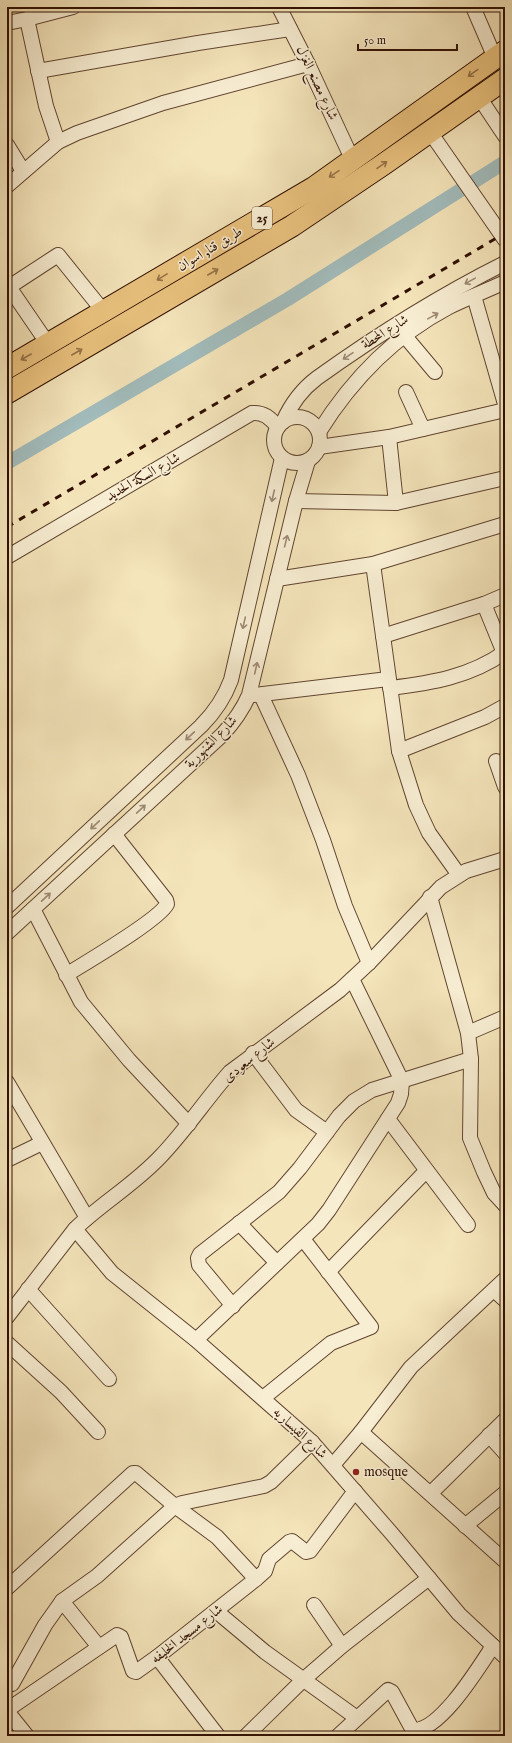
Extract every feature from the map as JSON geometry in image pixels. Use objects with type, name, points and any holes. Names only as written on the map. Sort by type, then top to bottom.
[{"type":"highway","name":"طريق قنا, اسوان","points":[[7,368],[313,188],[500,55]]},
{"type":"highway","name":"طريق قنا, اسوان","points":[[7,393],[292,226],[505,79]]},
{"type":"street","points":[[7,23],[36,14],[73,7]]},
{"type":"street","name":"شارع مصنع الغزل","points":[[279,7],[308,64],[353,161]]},
{"type":"street","points":[[474,7],[500,55]]},
{"type":"street","points":[[36,14],[38,71],[46,106],[58,142]]},
{"type":"street","points":[[38,71],[198,43],[290,29]]},
{"type":"street","points":[[7,186],[58,142],[77,133],[163,102],[308,64]]},
{"type":"street","points":[[479,97],[505,136]]},
{"type":"street","points":[[430,132],[505,240]]},
{"type":"street","points":[[7,145],[23,171]]},
{"type":"street","points":[[48,344],[8,286],[58,255],[104,312]]},
{"type":"street","name":"شارع المحطة","points":[[280,425],[296,397],[306,386],[317,378],[395,325],[446,294],[505,263]]},
{"type":"street","name":"شارع المحطة","points":[[318,432],[336,404],[356,379],[379,356],[404,335],[438,314],[505,282]]},
{"type":"street","points":[[474,296],[505,404]]},
{"type":"street","points":[[404,335],[434,372]]},
{"type":"street","points":[[406,392],[424,430]]},
{"type":"street","points":[[319,447],[424,430],[505,410]]},
{"type":"street","name":"شارع السكة الحديد","points":[[7,557],[252,413],[258,412],[265,414],[280,425]]},
{"type":"street","points":[[296,417],[303,418],[315,425],[318,432],[319,447],[313,457],[308,461],[297,464],[287,461],[282,458],[275,447],[275,433],[280,425],[296,417]]},
{"type":"street","points":[[388,437],[396,503]]},
{"type":"street","name":"شارع الشنهورية","points":[[7,907],[206,721],[214,713],[224,698],[231,680],[282,458]]},
{"type":"street","name":"شارع الشنهورية","points":[[7,933],[222,735],[255,695],[277,579],[296,501],[308,461]]},
{"type":"street","points":[[296,501],[396,503],[505,478]]},
{"type":"street","points":[[277,579],[372,564],[505,524]]},
{"type":"street","points":[[372,564],[399,750],[416,805],[422,819],[429,833],[459,875]]},
{"type":"street","points":[[383,636],[484,604],[505,595]]},
{"type":"street","points":[[369,963],[345,906],[298,775],[255,695],[389,683],[428,684],[480,668],[505,652],[484,604]]},
{"type":"street","points":[[399,750],[485,717],[505,706]]},
{"type":"street","points":[[496,761],[505,787]]},
{"type":"street","points":[[66,975],[137,929],[163,910],[167,904],[166,900],[114,834]]},
{"type":"street","name":"شارع سعودى","points":[[7,1317],[75,1229],[141,1176],[189,1124],[217,1086],[230,1072],[314,1011],[352,979],[441,887],[459,875],[474,868],[505,859]]},
{"type":"street","points":[[430,898],[468,1033],[471,1059],[470,1138],[494,1193],[505,1205]]},
{"type":"street","points":[[33,909],[81,1002],[98,1024],[189,1124]]},
{"type":"street","points":[[196,1340],[303,1239],[329,1210],[388,1119],[401,1094],[402,1081],[352,979]]},
{"type":"street","points":[[468,1033],[505,1017]]},
{"type":"street","points":[[254,1054],[296,1110],[327,1132]]},
{"type":"street","points":[[233,1306],[199,1265],[198,1258],[203,1250],[279,1192],[300,1168],[339,1116],[354,1101],[372,1090],[471,1059]]},
{"type":"street","points":[[9,1090],[87,1218]]},
{"type":"street","points":[[388,1119],[468,1225]]},
{"type":"street","points":[[7,1160],[42,1143]]},
{"type":"street","points":[[328,1272],[426,1171]]},
{"type":"street","points":[[239,1223],[277,1263]]},
{"type":"street","name":"شارع القيساريه","points":[[75,1229],[112,1273],[196,1340],[312,1442],[356,1491],[459,1614],[505,1657]]},
{"type":"street","points":[[262,1398],[331,1343],[371,1326],[303,1239]]},
{"type":"street","points":[[333,1465],[412,1367],[505,1279]]},
{"type":"street","points":[[28,1289],[109,1379]]},
{"type":"street","points":[[494,1290],[505,1300]]},
{"type":"street","points":[[7,1343],[61,1392],[98,1432]]},
{"type":"street","points":[[431,1494],[505,1420]]},
{"type":"street","points":[[361,1432],[505,1561]]},
{"type":"street","points":[[489,1435],[505,1453]]},
{"type":"street","points":[[23,1699],[10,1680],[45,1625],[62,1602],[97,1576],[175,1506],[182,1502],[264,1486],[271,1482],[312,1442]]},
{"type":"street","points":[[7,1588],[133,1473],[140,1475],[175,1506],[217,1537],[256,1579]]},
{"type":"street","name":"شارع مسجد الخليفه","points":[[7,1711],[117,1635],[120,1636],[134,1672],[157,1657],[256,1579],[265,1571],[269,1559],[290,1541],[306,1552],[310,1551],[356,1491]]},
{"type":"street","points":[[465,1526],[505,1493]]},
{"type":"street","points":[[246,1736],[303,1680],[342,1646],[429,1578]]},
{"type":"street","points":[[62,1602],[99,1647]]},
{"type":"street","points":[[314,1605],[342,1646]]},
{"type":"street","points":[[216,1611],[265,1652],[357,1718]]},
{"type":"street","points":[[338,1736],[388,1690],[392,1692],[411,1728],[418,1730],[434,1721],[449,1708],[493,1646]]},
{"type":"street","points":[[157,1657],[218,1736]]},
{"type":"street","points":[[7,1711],[27,1736]]},
{"type":"waterway","points":[[7,463],[288,299],[505,162]]},
{"type":"railway","points":[[7,527],[505,233]]},
{"type":"place","name":"mosque","points":[[356,1472]]}]
